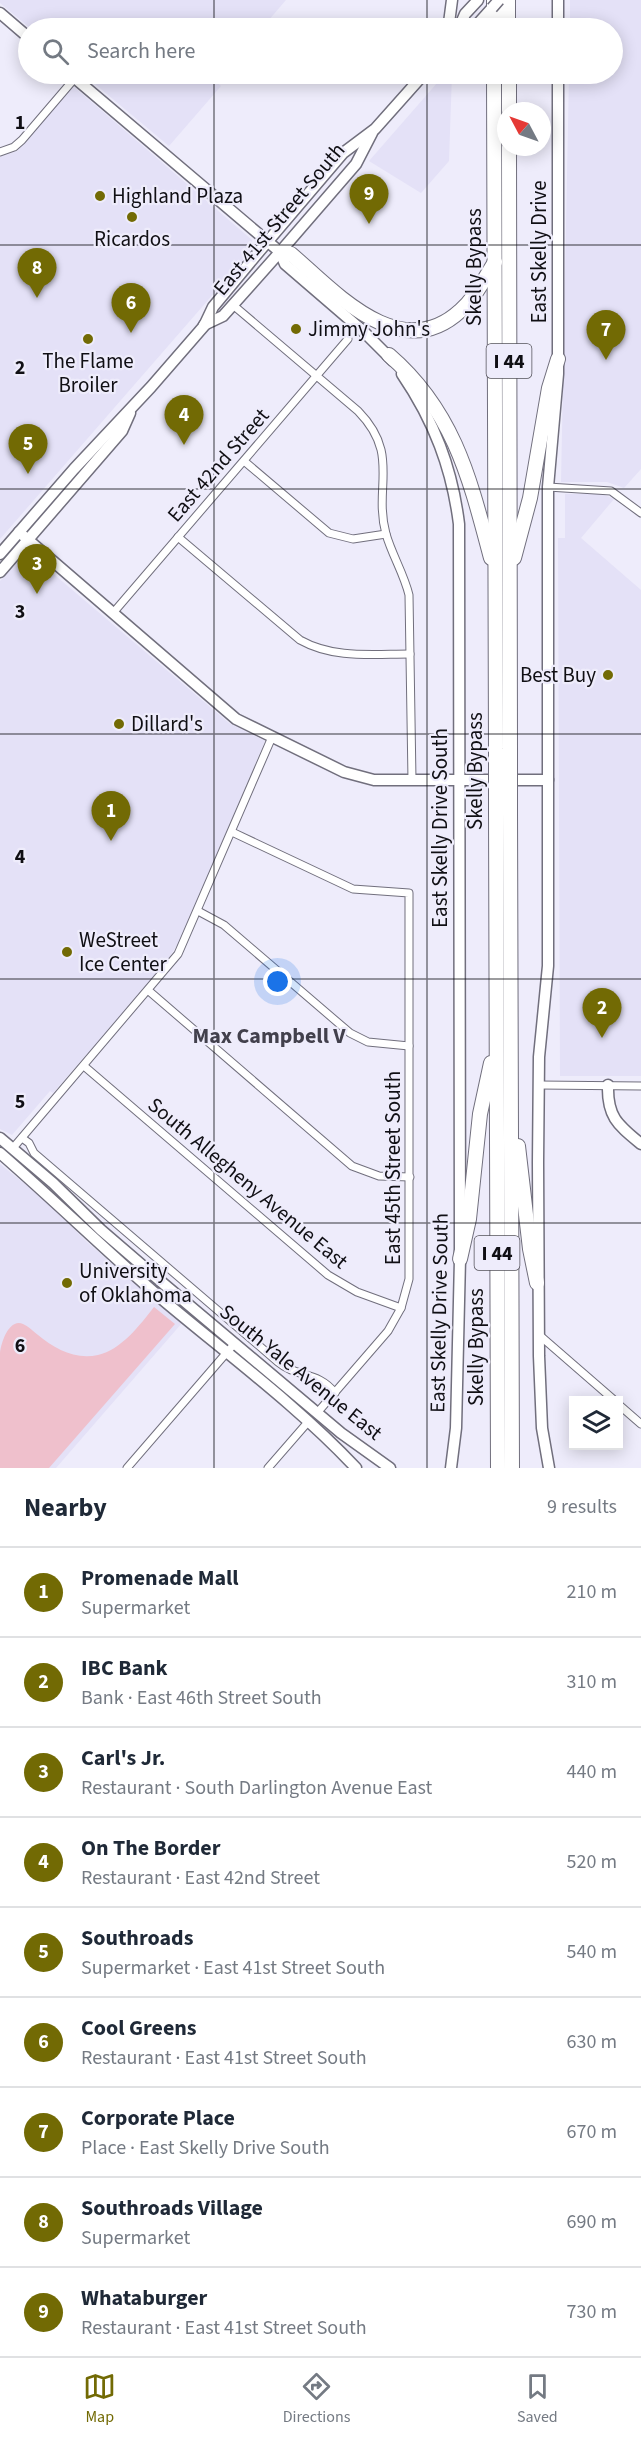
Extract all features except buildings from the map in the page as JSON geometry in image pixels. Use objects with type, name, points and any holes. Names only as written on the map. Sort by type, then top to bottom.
[{"type":"highway","points":[[495,18],[496,0]]},
{"type":"highway","points":[[508,0],[508,18]]},
{"type":"highway","name":"Skelly Bypass","points":[[494,84],[495,262],[510,748],[503,812],[496,1037],[498,1468]]},
{"type":"highway","points":[[508,84],[509,102]]},
{"type":"highway","name":"Skelly Bypass","points":[[509,156],[503,576],[496,749],[503,812],[511,1095],[512,1468]]},
{"type":"highway","points":[[280,252],[291,254],[364,315],[385,326],[408,330],[431,327],[452,318],[475,294],[495,262]]},
{"type":"highway","points":[[389,355],[424,392],[459,450],[503,576]]},
{"type":"highway","points":[[503,576],[530,498],[549,388],[558,359]]},
{"type":"highway","points":[[460,1259],[470,1219],[480,1114],[496,1037]]},
{"type":"highway","points":[[511,1095],[527,1207],[530,1249],[537,1283]]},
{"type":"main road","points":[[450,18],[452,0]]},
{"type":"main road","points":[[482,18],[496,0]]},
{"type":"main road","points":[[558,0],[558,18]]},
{"type":"main road","points":[[463,18],[474,4]]},
{"type":"main road","points":[[1,16],[18,29]]},
{"type":"main road","name":"East Skelly Drive South","points":[[82,84],[280,252],[285,264],[389,355],[415,394],[437,434],[455,495],[459,532],[460,1259],[456,1418],[450,1467]]},
{"type":"main road","name":"East 41st Street South","points":[[0,554],[107,433],[132,410],[204,326],[213,308],[343,153],[375,129],[415,84]]},
{"type":"main road","name":"East Skelly Drive","points":[[558,84],[558,359]]},
{"type":"main road","name":"East 41st Street South","points":[[204,326],[223,316],[280,252],[356,164],[375,129]]},
{"type":"main road","points":[[549,1468],[542,1428],[537,1283],[539,1050],[548,966],[548,487],[558,359]]},
{"type":"main road","name":"East 41st Street South","points":[[0,572],[122,431],[132,410]]},
{"type":"main road","points":[[19,532],[228,713],[244,724],[356,777],[374,780],[548,780]]},
{"type":"main road","points":[[608,1086],[609,1106],[613,1118],[641,1144]]},
{"type":"main road","name":"South Yale Avenue East","points":[[0,1137],[165,1285],[317,1413],[390,1468]]},
{"type":"main road","points":[[2,1155],[13,1148]]},
{"type":"main road","name":"South Yale Avenue East","points":[[2,1155],[157,1295],[308,1422],[356,1468]]},
{"type":"main road","points":[[157,1295],[165,1285]]},
{"type":"main road","points":[[308,1422],[317,1413]]},
{"type":"street","points":[[0,152],[14,147],[22,140],[67,84]]},
{"type":"street","points":[[233,305],[358,411],[376,435],[383,459],[386,534],[404,577],[409,596],[412,780]]},
{"type":"street","name":"East 42nd Street","points":[[113,613],[348,339]]},
{"type":"street","points":[[244,461],[329,533],[353,539],[386,534]]},
{"type":"street","points":[[548,487],[611,491],[641,513]]},
{"type":"street","points":[[178,537],[310,646],[336,654],[410,654]]},
{"type":"street","points":[[13,1148],[178,954],[272,737]]},
{"type":"street","name":"East 45th Street South","points":[[232,832],[353,889],[409,893],[409,1279],[401,1308],[388,1331],[317,1413]]},
{"type":"street","points":[[198,911],[224,925],[350,1033],[368,1042],[409,1046]]},
{"type":"street","points":[[148,991],[344,1160],[370,1173],[410,1177]]},
{"type":"street","name":"South Allegheny Avenue East","points":[[84,1066],[328,1275],[357,1292],[401,1308]]},
{"type":"street","points":[[539,1085],[641,1086]]},
{"type":"street","name":"South Yale Avenue East","points":[[22,1138],[29,1143],[34,1152],[282,1366],[321,1379],[335,1393]]},
{"type":"street","points":[[538,1334],[608,1396]]},
{"type":"street","points":[[127,1468],[235,1343]]},
{"type":"street","points":[[623,1408],[641,1424]]},
{"type":"street","points":[[271,1467],[308,1422]]},
{"type":"shaded area","points":[[0,0],[286,0],[271,18],[18,18],[0,3]]},
{"type":"shaded area","points":[[570,0],[641,0],[641,469],[624,488],[607,482],[561,482],[569,84],[623,84],[623,18],[570,18]]},
{"type":"shaded area","points":[[95,84],[218,84],[221,86],[169,146]]},
{"type":"shaded area","points":[[436,84],[452,84],[449,161],[421,193],[369,161]]},
{"type":"shaded area","name":"Highland Plaza","points":[[73,86],[252,240],[252,246],[249,253],[0,539],[0,157],[17,151]]},
{"type":"shaded area","points":[[565,494],[602,494],[614,499],[581,538],[641,590],[641,1076],[560,1076],[558,538],[565,538]]},
{"type":"shaded area","points":[[25,553],[30,554],[229,723],[265,741],[179,942],[165,964],[53,1093],[50,1091],[12,1135],[0,1129],[0,581]]},
{"type":"shaded area","name":"University of Oklahoma","points":[[0,1164],[46,1201],[88,1243],[182,1323],[56,1468],[0,1468]]},
{"type":"shaded area","points":[[154,1307],[175,1324],[49,1468],[0,1468],[0,1353],[4,1338],[10,1328],[18,1323],[23,1324],[51,1345],[73,1355],[98,1355],[122,1342]]},
{"type":"place","name":"Highland Plaza","points":[[100,196]]},
{"type":"place","name":"Ricardos","points":[[132,217]]},
{"type":"place","name":"Whataburger","points":[[369,224]]},
{"type":"place","name":"Southroads Village","points":[[37,298]]},
{"type":"place","name":"Jimmy John's","points":[[296,329]]},
{"type":"place","name":"Cool Greens","points":[[131,333]]},
{"type":"place","name":"The Flame Broiler","points":[[88,339]]},
{"type":"place","name":"Corporate Place","points":[[606,360]]},
{"type":"place","name":"On The Border","points":[[184,445]]},
{"type":"place","name":"Southroads","points":[[28,474]]},
{"type":"place","name":"Carl's Jr.","points":[[37,594]]},
{"type":"place","name":"Best Buy","points":[[608,675]]},
{"type":"place","name":"Dillard's","points":[[119,724]]},
{"type":"place","name":"Promenade Mall","points":[[111,841]]},
{"type":"place","name":"WeStreet Ice Center","points":[[67,952]]},
{"type":"place","name":"IBC Bank","points":[[602,1038]]},
{"type":"place","name":"University of Oklahoma","points":[[67,1283]]},
{"type":"district","name":"Max Campbell V","points":[[269,1035]]}]
